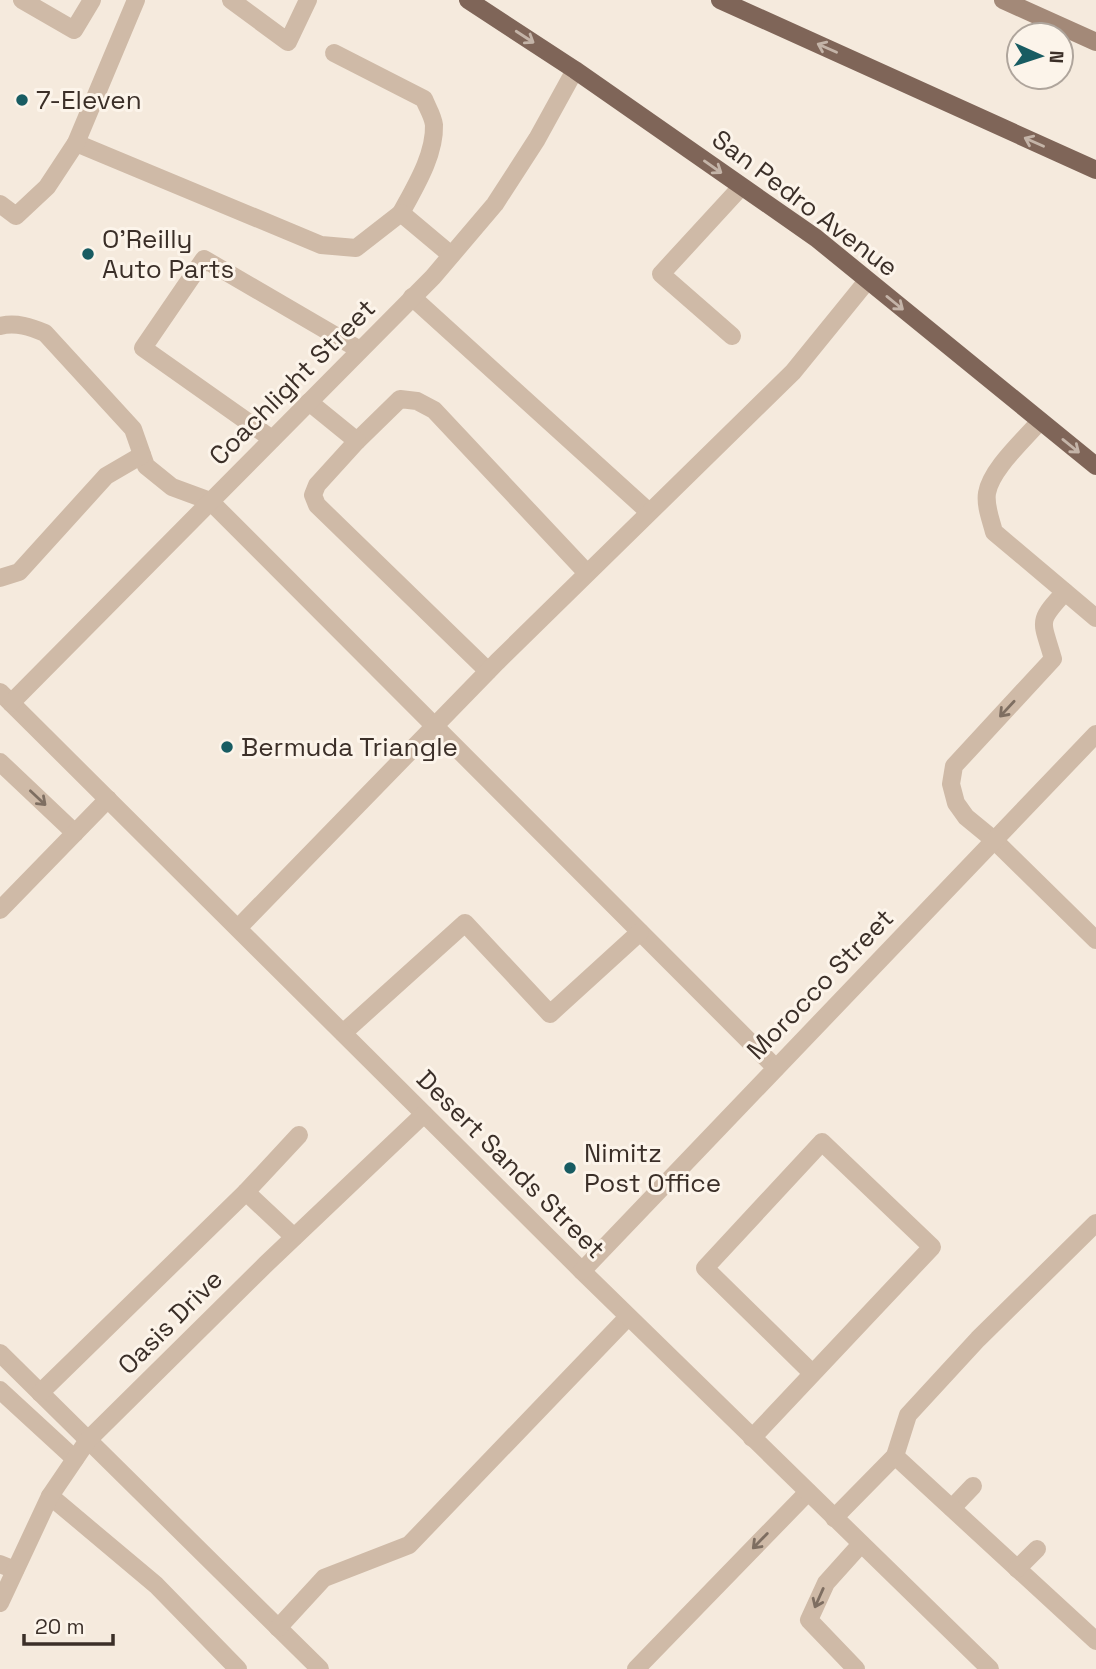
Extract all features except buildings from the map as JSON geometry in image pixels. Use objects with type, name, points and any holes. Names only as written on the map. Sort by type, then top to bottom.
[{"type":"main road","name":"San Pedro Avenue","points":[[468,0],[575,70],[816,238],[1096,466]]},
{"type":"main road","points":[[720,0],[1096,170]]},
{"type":"street","points":[[22,0],[74,30],[92,0]]},
{"type":"street","points":[[0,204],[16,216],[47,187],[76,143],[136,0]]},
{"type":"street","points":[[231,0],[288,42],[308,0]]},
{"type":"street","points":[[1003,0],[1096,42]]},
{"type":"street","points":[[76,143],[321,246],[356,248],[401,213],[420,177],[432,145],[434,123],[424,99],[334,53]]},
{"type":"street","name":"Coachlight Street","points":[[6,697],[210,501],[412,298],[495,204],[537,139],[575,70]]},
{"type":"street","points":[[732,336],[661,274],[741,187]]},
{"type":"street","points":[[401,213],[451,255]]},
{"type":"street","points":[[272,439],[143,348],[204,259],[360,350]]},
{"type":"street","points":[[238,928],[488,671],[793,372],[867,281]]},
{"type":"street","points":[[412,298],[649,512]]},
{"type":"street","points":[[0,326],[31,326],[45,333],[133,429],[146,466],[172,487],[210,501],[776,1068]]},
{"type":"street","points":[[488,671],[317,505],[313,495],[317,485],[357,441],[400,399],[417,401],[434,410],[587,573]]},
{"type":"street","points":[[309,402],[357,441]]},
{"type":"street","points":[[1040,421],[996,472],[987,492],[988,511],[994,532],[1096,618]]},
{"type":"street","points":[[0,578],[19,572],[106,475],[142,455]]},
{"type":"street","points":[[1065,592],[1045,613],[1043,624],[1053,659],[954,766],[951,784],[956,803],[966,817],[994,840],[1096,940]]},
{"type":"street","name":"Desert Sands Street","points":[[6,697],[628,1317],[990,1669]]},
{"type":"street","name":"Morocco Street","points":[[582,1271],[1096,734]]},
{"type":"street","points":[[0,762],[75,833]]},
{"type":"street","points":[[0,910],[108,799]]},
{"type":"street","points":[[343,1033],[465,923],[550,1014],[640,932]]},
{"type":"street","name":"Oasis Drive","points":[[0,1603],[8,1567],[50,1496],[88,1440],[294,1237],[424,1114]]},
{"type":"street","points":[[40,1393],[246,1192],[299,1135]]},
{"type":"street","points":[[752,1438],[932,1247],[822,1142],[705,1268],[812,1373]]},
{"type":"street","points":[[246,1192],[294,1237]]},
{"type":"street","points":[[834,1518],[895,1456],[908,1415],[978,1339],[1096,1223]]},
{"type":"street","points":[[278,1628],[324,1578],[409,1545],[628,1317]]},
{"type":"street","points":[[0,1353],[320,1669]]},
{"type":"street","points":[[0,1390],[75,1460]]},
{"type":"street","points":[[895,1456],[1096,1641]]},
{"type":"street","points":[[952,1508],[973,1486]]},
{"type":"street","points":[[636,1669],[808,1492]]},
{"type":"street","points":[[50,1496],[156,1585],[238,1669]]},
{"type":"street","points":[[856,1669],[809,1620],[826,1583],[861,1544]]},
{"type":"street","points":[[1017,1569],[1037,1549]]},
{"type":"place","name":"7-Eleven","points":[[22,100]]},
{"type":"place","name":"O'Reilly Auto Parts","points":[[88,254]]},
{"type":"place","name":"Bermuda Triangle","points":[[227,747]]},
{"type":"place","name":"Nimitz Post Office","points":[[570,1168]]}]
